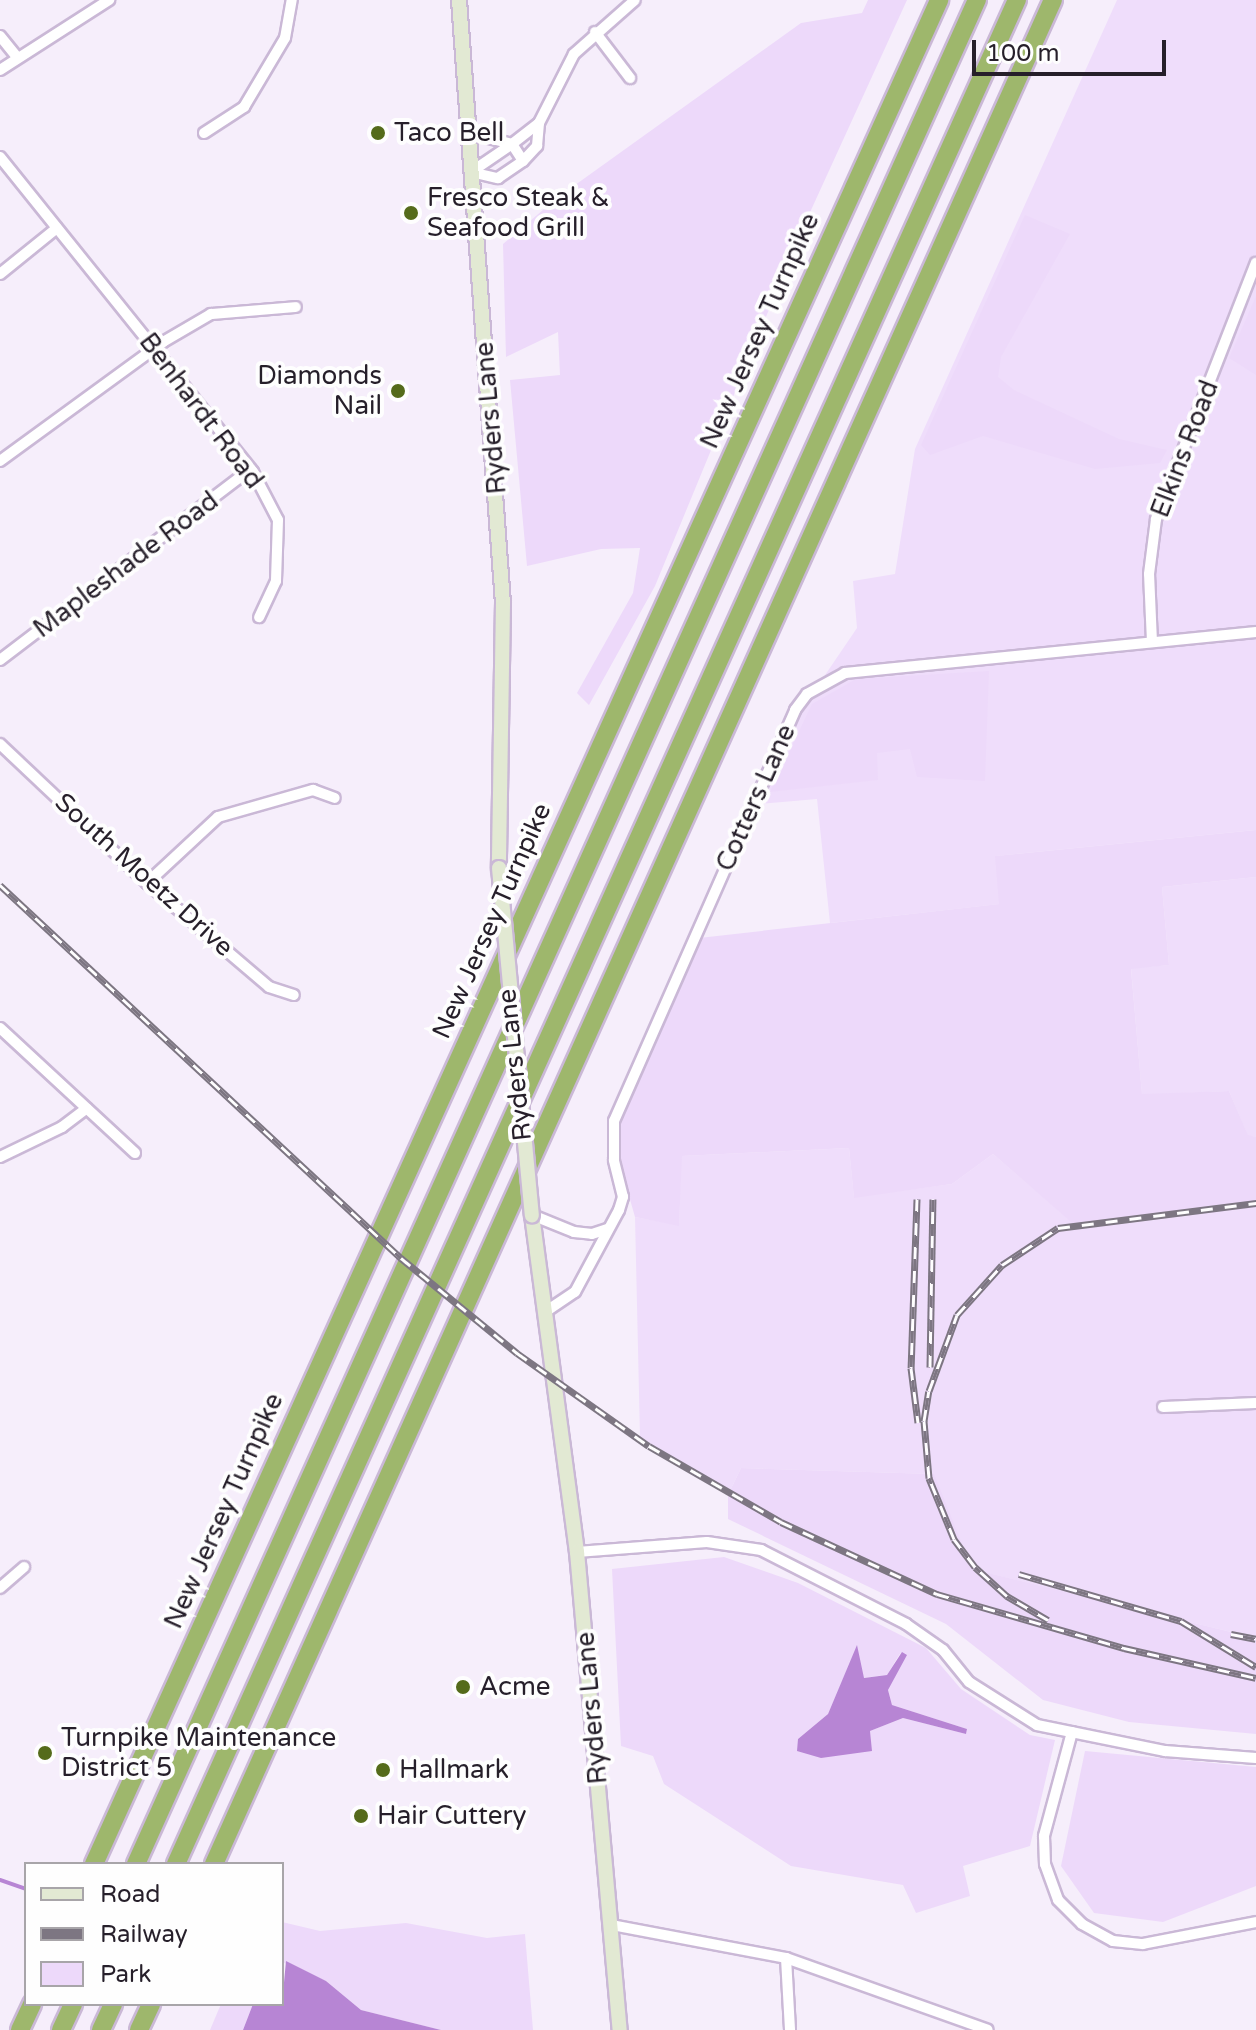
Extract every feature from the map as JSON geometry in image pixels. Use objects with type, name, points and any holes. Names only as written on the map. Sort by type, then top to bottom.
[{"type":"highway","name":"New Jersey Turnpike","points":[[95,1862],[939,0]]},
{"type":"highway","points":[[137,1862],[977,0]]},
{"type":"highway","points":[[177,1862],[1017,0]]},
{"type":"highway","points":[[215,1862],[1053,0]]},
{"type":"highway","points":[[20,2030],[31,2006]]},
{"type":"highway","points":[[61,2030],[72,2006]]},
{"type":"highway","points":[[101,2030],[112,2006]]},
{"type":"highway","points":[[139,2030],[150,2006]]},
{"type":"main road","name":"Ryders Lane","points":[[459,0],[503,603],[499,868],[532,1215],[577,1552],[620,2030]]},
{"type":"street","points":[[0,70],[109,0]]},
{"type":"street","points":[[204,133],[244,107],[285,38],[292,0]]},
{"type":"street","points":[[471,172],[498,178],[523,161],[537,146],[539,123],[574,54],[595,32],[635,0]]},
{"type":"street","points":[[595,32],[630,78]]},
{"type":"street","points":[[0,36],[17,57]]},
{"type":"street","points":[[471,172],[539,123]]},
{"type":"street","points":[[469,133],[512,144],[523,161]]},
{"type":"street","name":"Benhardt Road","points":[[0,157],[251,469],[278,520],[276,581],[259,617]]},
{"type":"street","points":[[0,274],[57,228]]},
{"type":"street","name":"Elkins Road","points":[[1152,642],[1149,574],[1156,519],[1256,263]]},
{"type":"street","points":[[0,461],[154,349],[211,314],[296,307]]},
{"type":"street","name":"Mapleshade Road","points":[[0,660],[251,469]]},
{"type":"street","name":"Cotters Lane","points":[[545,1312],[575,1292],[623,1197],[614,1160],[614,1121],[807,694],[845,673],[1256,632]]},
{"type":"street","name":"South Moetz Drive","points":[[0,744],[147,883],[269,987],[294,995]]},
{"type":"street","points":[[147,883],[218,817],[313,790],[335,798]]},
{"type":"street","points":[[0,1028],[135,1153]]},
{"type":"street","points":[[0,1157],[62,1127],[87,1108]]},
{"type":"street","points":[[532,1215],[574,1232],[592,1234],[607,1229]]},
{"type":"street","points":[[1163,1407],[1256,1403]]},
{"type":"street","points":[[577,1552],[707,1542],[761,1550],[906,1624],[943,1650],[969,1682],[1000,1706],[1037,1725],[1165,1751],[1256,1758]]},
{"type":"street","points":[[0,1588],[24,1567]]},
{"type":"street","points":[[1072,1732],[1044,1836],[1045,1864],[1058,1900],[1082,1924],[1113,1941],[1143,1944],[1256,1922]]},
{"type":"street","points":[[612,1925],[786,1958],[988,2030]]},
{"type":"street","points":[[786,1958],[790,2030]]},
{"type":"shaded area","points":[[1117,0],[1256,0],[1256,830],[996,856],[1000,904],[830,923],[817,799],[759,804],[802,709],[857,628],[853,581],[895,574],[915,449]]},
{"type":"shaded area","points":[[1256,877],[1256,1137],[1248,1136],[1229,1091],[1142,1095],[1131,968],[1169,965],[1162,887]]},
{"type":"shaded area","points":[[849,1148],[854,1197],[952,1184],[993,1154],[1080,1229],[1256,1208],[1256,1638],[971,1569],[933,1474],[741,1468],[728,1495],[640,1437],[635,1217],[679,1225],[681,1156]]},
{"type":"shaded area","points":[[857,1645],[864,1678],[887,1675],[902,1652],[907,1655],[888,1690],[892,1705],[967,1729],[966,1734],[903,1718],[870,1731],[872,1751],[821,1758],[797,1751],[798,1739],[828,1714]]},
{"type":"shaded area","points":[[286,1961],[326,1981],[361,2010],[441,2030],[243,2030],[252,2006],[284,2006]]},
{"type":"green space","points":[[868,0],[907,0],[801,232],[655,586],[589,705],[577,693],[633,593],[640,548],[601,549],[527,566],[510,380],[560,375],[558,332],[506,357],[503,244],[557,198],[801,23],[862,13]]},
{"type":"green space","points":[[1025,215],[1070,234],[1001,357],[998,377],[1014,390],[1119,439],[1167,450],[1160,463],[1095,469],[983,436],[930,455],[921,445]]},
{"type":"green space","points":[[1256,296],[1256,375],[1229,358]]},
{"type":"green space","points":[[989,671],[985,781],[917,777],[910,749],[877,753],[878,780],[770,792],[812,704],[856,679]]},
{"type":"green space","points":[[1256,830],[1256,877],[1162,887],[1169,965],[1131,969],[1142,1094],[1229,1091],[1248,1135],[1256,1137],[1256,1208],[1079,1229],[993,1154],[952,1184],[854,1198],[849,1148],[682,1156],[679,1226],[635,1217],[611,1133],[699,938],[999,904],[995,856]]},
{"type":"green space","points":[[741,1468],[934,1474],[972,1569],[1256,1638],[1256,1734],[1129,1722],[1043,1700],[946,1624],[728,1519],[728,1495]]},
{"type":"green space","points":[[724,1557],[798,1583],[926,1648],[961,1689],[1030,1735],[1055,1740],[1030,1846],[963,1866],[970,1896],[916,1913],[903,1885],[791,1866],[664,1784],[653,1756],[621,1746],[612,1569]],"holes":[[[857,1647],[863,1678],[887,1675],[901,1652],[888,1690],[892,1705],[967,1729],[966,1734],[903,1718],[870,1731],[871,1751],[798,1739],[828,1714]]]},
{"type":"green space","points":[[1085,1751],[1256,1767],[1256,1886],[1163,1922],[1094,1913],[1061,1866]]},
{"type":"green space","points":[[284,1922],[320,1931],[406,1923],[487,1938],[525,1934],[533,2030],[441,2030],[361,2010],[326,1981],[284,1963]]},
{"type":"green space","points":[[220,2006],[252,2006],[243,2030],[210,2030]]},
{"type":"waterway","points":[[0,1880],[24,1888]]},
{"type":"railway","points":[[0,885],[401,1258],[517,1353],[649,1446],[781,1522],[937,1594],[1124,1648],[1256,1678]]},
{"type":"railway","points":[[917,1199],[911,1368],[918,1423]]},
{"type":"railway","points":[[930,1367],[933,1199]]},
{"type":"railway","points":[[1048,1620],[1007,1596],[975,1567],[954,1539],[929,1478],[924,1421],[929,1391],[957,1315],[1002,1265],[1058,1228],[1256,1203]]},
{"type":"railway","points":[[1019,1574],[1181,1621],[1256,1667]]},
{"type":"railway","points":[[1231,1634],[1256,1639]]},
{"type":"place","name":"Taco Bell","points":[[378,133]]},
{"type":"place","name":"Fresco Steak & Seafood Grill","points":[[411,213]]},
{"type":"place","name":"Diamonds Nail","points":[[398,391]]},
{"type":"place","name":"Acme","points":[[463,1687]]},
{"type":"place","name":"Turnpike Maintenance District 5","points":[[45,1753]]},
{"type":"place","name":"Hallmark","points":[[383,1770]]},
{"type":"place","name":"Hair Cuttery","points":[[361,1816]]}]
